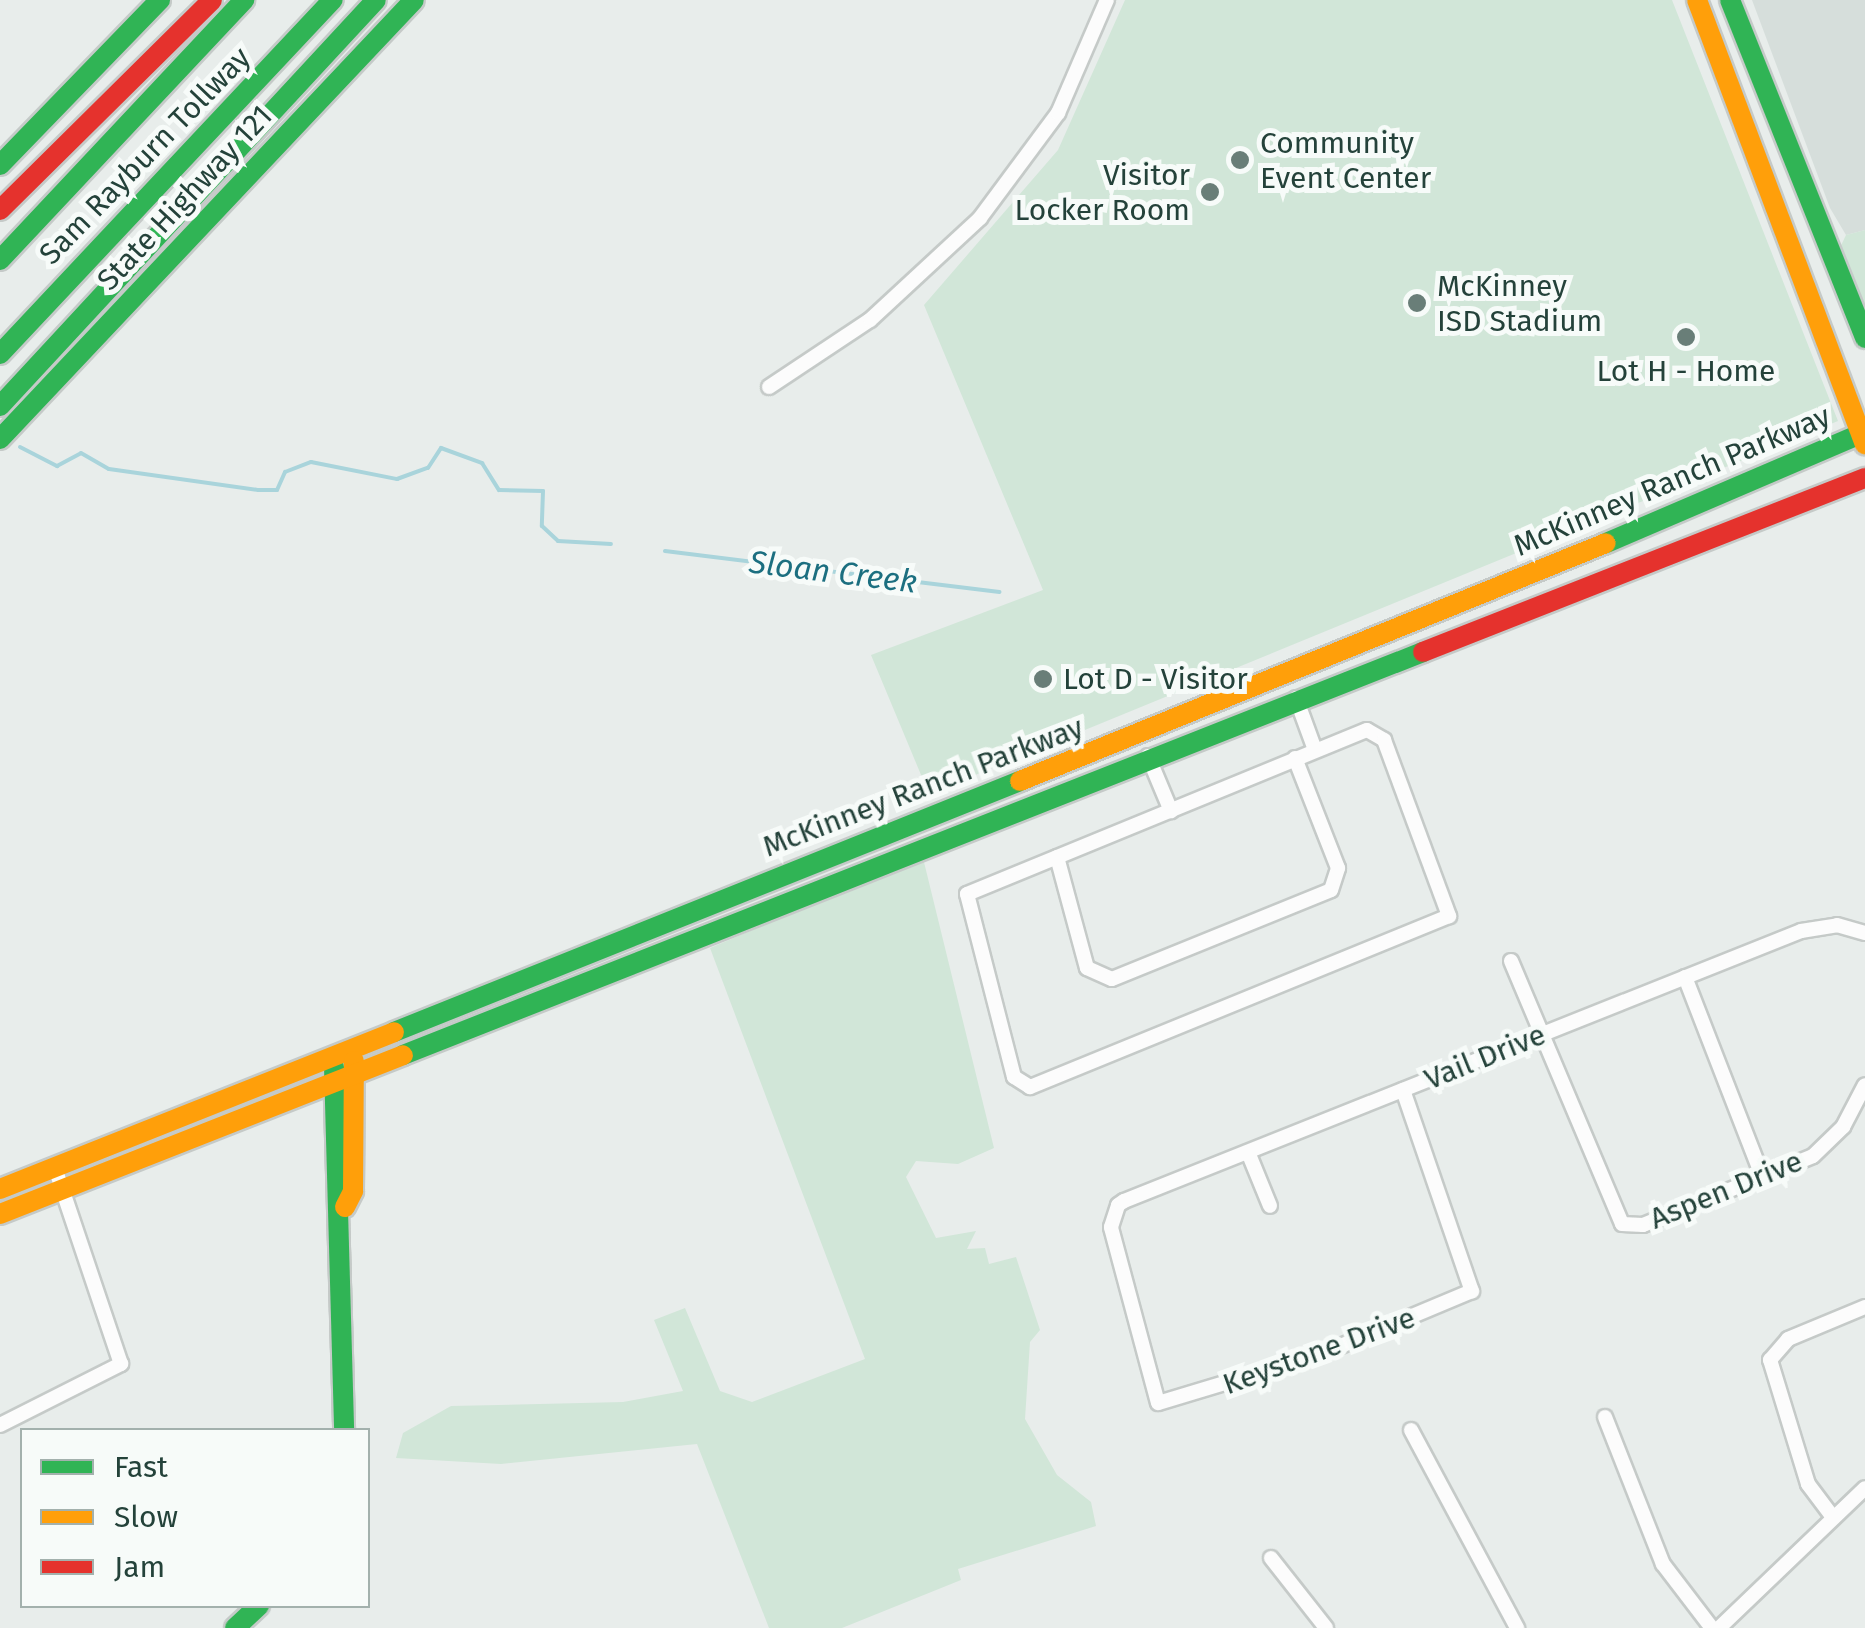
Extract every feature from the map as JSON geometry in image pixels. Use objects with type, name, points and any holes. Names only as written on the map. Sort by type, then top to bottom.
[{"type":"main road","points":[[0,165],[160,0]]},
{"type":"main road","points":[[3,206],[212,0]]},
{"type":"main road","name":"Sam Rayburn Tollway","points":[[0,260],[244,0]]},
{"type":"main road","name":"Sam Rayburn Tollway","points":[[0,354],[333,0]]},
{"type":"main road","points":[[0,406],[376,0]]},
{"type":"main road","name":"State Highway 121","points":[[0,438],[414,0]]},
{"type":"main road","points":[[1697,0],[1864,437]]},
{"type":"main road","points":[[1730,0],[1865,338]]},
{"type":"main road","points":[[1745,128],[1774,118]]},
{"type":"main road","name":"McKinney Ranch Parkway","points":[[0,1190],[1286,675],[1581,549],[1864,437]]},
{"type":"main road","name":"McKinney Ranch Parkway","points":[[0,1214],[1295,697],[1865,478]]},
{"type":"main road","points":[[1581,549],[1596,584]]},
{"type":"main road","points":[[1286,675],[1295,697]]},
{"type":"main road","points":[[344,1076],[354,1047]]},
{"type":"main road","points":[[334,1056],[344,1076],[353,1191],[344,1207],[344,1428]]},
{"type":"main road","points":[[236,1628],[257,1608]]},
{"type":"street","points":[[770,387],[870,320],[980,218],[1068,96],[1107,0]]},
{"type":"street","points":[[1295,697],[1315,750]]},
{"type":"street","points":[[1366,730],[1384,740],[1449,916],[1030,1087],[1014,1077],[967,894],[1294,758],[1366,730]]},
{"type":"street","points":[[1148,756],[1171,811]]},
{"type":"street","points":[[1057,857],[1087,968],[1112,979],[1331,890],[1338,868],[1294,758]]},
{"type":"street","name":"Vail Drive","points":[[1163,1405],[1146,1374],[1112,1212],[1248,1152],[1822,925],[1865,933]]},
{"type":"street","points":[[1511,960],[1542,1034]]},
{"type":"street","points":[[1685,977],[1764,1178]]},
{"type":"street","name":"Aspen Drive","points":[[1542,1034],[1615,1215],[1643,1225],[1764,1178],[1829,1143],[1864,1091]]},
{"type":"street","name":"Keystone Drive","points":[[1163,1405],[1472,1291],[1403,1090]]},
{"type":"street","points":[[1248,1152],[1270,1206]]},
{"type":"street","points":[[0,1424],[120,1368],[55,1168]]},
{"type":"street","points":[[1832,1516],[1808,1484],[1770,1360],[1788,1339],[1865,1307]]},
{"type":"street","points":[[1605,1417],[1664,1564],[1715,1628],[1865,1488]]},
{"type":"street","points":[[1410,1430],[1517,1628]]},
{"type":"street","points":[[1271,1558],[1326,1628]]},
{"type":"shaded area","points":[[1752,0],[1865,0],[1865,230],[1846,235],[1830,208]]},
{"type":"green space","points":[[1125,0],[1672,0],[1838,421],[929,794],[871,655],[1043,590],[924,305],[1058,150]]},
{"type":"green space","points":[[1865,230],[1865,318],[1837,254],[1846,235]]},
{"type":"green space","points":[[923,858],[994,1148],[958,1164],[916,1161],[906,1177],[936,1238],[976,1231],[967,1249],[985,1248],[989,1264],[1016,1257],[1040,1330],[1030,1342],[1025,1419],[1057,1475],[1091,1502],[1096,1526],[958,1569],[961,1580],[842,1628],[769,1628],[697,1444],[501,1464],[396,1458],[403,1433],[451,1406],[623,1402],[683,1391],[654,1320],[685,1308],[720,1391],[752,1402],[865,1359],[710,948]]},
{"type":"waterway","name":"Sloan Creek","points":[[20,447],[57,466],[81,453],[109,469],[258,490],[277,490],[285,472],[311,462],[397,479],[428,468],[441,448],[482,463],[499,490],[543,491],[542,526],[558,541],[611,544]]},
{"type":"waterway","name":"Sloan Creek","points":[[665,551],[1000,592]]},
{"type":"traffic: fast","points":[[0,165],[160,0]]},
{"type":"traffic: fast","points":[[0,260],[244,0]]},
{"type":"traffic: fast","points":[[0,354],[333,0]]},
{"type":"traffic: fast","points":[[0,406],[376,0]]},
{"type":"traffic: fast","points":[[0,439],[414,0]]},
{"type":"traffic: fast","points":[[1730,0],[1865,338]]},
{"type":"traffic: fast","points":[[1606,543],[1865,432]]},
{"type":"traffic: fast","points":[[403,1055],[1423,652]]},
{"type":"traffic: fast","points":[[394,1032],[1020,781]]},
{"type":"traffic: fast","points":[[334,1067],[344,1428]]},
{"type":"traffic: fast","points":[[235,1628],[257,1608]]},
{"type":"traffic: slow","points":[[1697,0],[1865,444]]},
{"type":"traffic: slow","points":[[1020,781],[1606,543]]},
{"type":"traffic: slow","points":[[0,1189],[394,1032]]},
{"type":"traffic: slow","points":[[0,1214],[403,1055]]},
{"type":"traffic: slow","points":[[345,1207],[353,1191],[354,1061]]},
{"type":"traffic: jam","points":[[0,210],[212,0]]},
{"type":"traffic: jam","points":[[1423,652],[1865,478]]},
{"type":"place","name":"Community Event Center","points":[[1240,160]]},
{"type":"place","name":"Visitor Locker Room","points":[[1210,192]]},
{"type":"place","name":"McKinney ISD Stadium","points":[[1417,303]]},
{"type":"place","name":"Lot H - Home","points":[[1686,337]]},
{"type":"place","name":"Lot D - Visitor","points":[[1043,679]]}]
